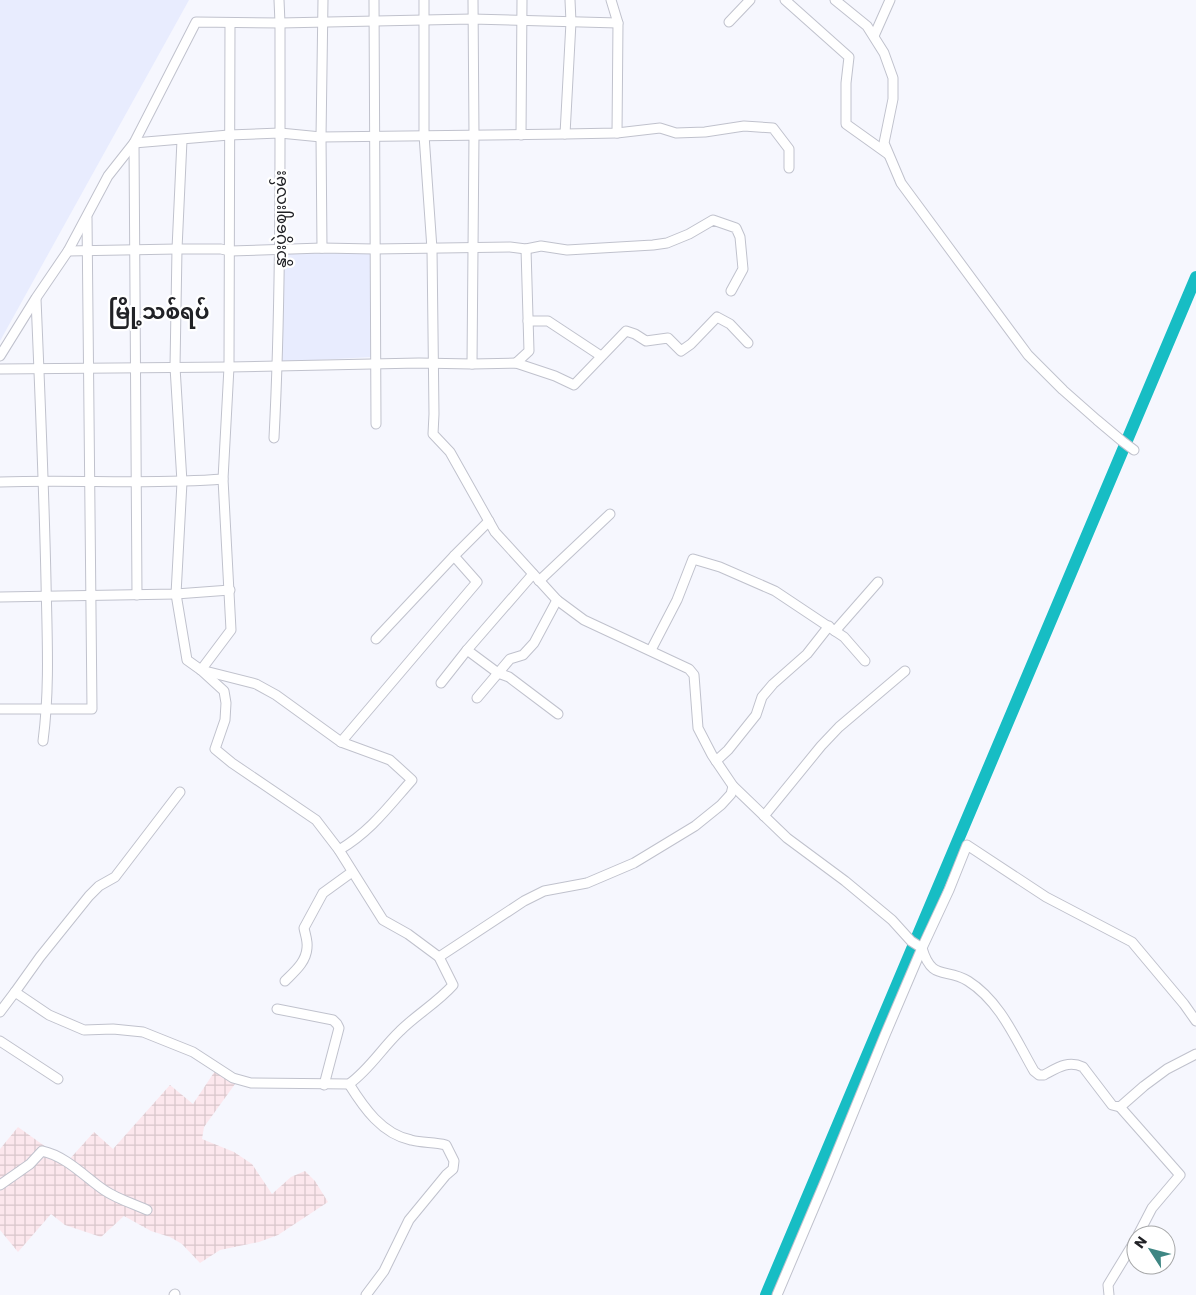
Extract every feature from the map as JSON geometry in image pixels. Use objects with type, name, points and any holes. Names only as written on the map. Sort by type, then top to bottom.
[{"type":"street","name":"နွားပွဲဈေးလမ်း","points":[[274,438],[278,366],[280,249],[279,0]]},
{"type":"street","points":[[322,248],[323,0]]},
{"type":"street","points":[[374,0],[376,424]]},
{"type":"street","points":[[424,0],[424,135],[432,249],[433,434],[450,452],[495,532],[557,600],[584,620],[689,669],[694,675],[698,728],[716,761],[733,786],[787,838],[845,880],[892,920],[911,941],[922,948],[927,963],[938,972],[968,981],[994,1005],[1034,1071],[1039,1075],[1044,1075],[1070,1063],[1076,1063],[1082,1066],[1112,1104],[1120,1107],[1180,1175],[1152,1208],[1143,1225]]},
{"type":"street","points":[[472,0],[474,135],[472,364]]},
{"type":"street","points":[[521,135],[522,0]]},
{"type":"street","points":[[565,134],[571,22],[570,0]]},
{"type":"street","points":[[611,0],[618,23],[617,133]]},
{"type":"street","points":[[730,22],[750,0]]},
{"type":"street","points":[[785,0],[850,57],[846,83],[846,124],[888,154]]},
{"type":"street","points":[[835,0],[867,26],[884,53],[893,78],[893,99],[884,143],[901,183],[936,233],[1028,354],[1063,390],[1122,442],[1134,450]]},
{"type":"street","points":[[874,36],[890,0]]},
{"type":"street","points":[[0,356],[68,251],[108,176],[134,143],[196,22],[280,23],[472,19],[618,23]]},
{"type":"street","points":[[201,670],[231,630],[223,479],[230,367],[230,23]]},
{"type":"street","points":[[134,143],[280,133],[321,137],[374,137],[617,133],[660,128],[676,133],[705,132],[744,126],[773,128],[789,149],[789,168]]},
{"type":"street","points":[[15,992],[49,1015],[84,1030],[113,1029],[143,1032],[193,1052],[233,1078],[251,1083],[324,1085],[349,1084],[358,1078],[400,1030],[442,997],[453,985],[440,957],[408,934],[383,920],[339,850],[316,820],[232,763],[215,749],[225,720],[226,703],[224,691],[187,660],[176,594],[182,482],[175,367],[177,249],[182,140]]},
{"type":"street","points":[[134,143],[137,595]]},
{"type":"street","points":[[0,709],[92,709],[88,216]]},
{"type":"street","points":[[68,251],[177,249],[221,249],[230,251],[322,248],[432,249],[473,247],[526,248],[541,246],[568,250],[667,244],[714,220],[736,228],[740,237],[743,268],[731,291]]},
{"type":"street","points":[[516,363],[529,351],[526,248]]},
{"type":"street","points":[[36,298],[44,480],[48,708],[43,741]]},
{"type":"street","points":[[0,369],[230,367],[419,362],[433,364],[516,363],[555,376],[574,385],[626,331],[646,341],[668,338],[681,351],[691,344],[718,317],[730,324],[748,343]]},
{"type":"street","points":[[528,321],[548,320],[601,356]]},
{"type":"street","points":[[0,482],[44,480],[182,482],[223,479]]},
{"type":"street","points":[[441,683],[467,650],[536,578],[610,514]]},
{"type":"street","points":[[376,638],[489,522]]},
{"type":"street","points":[[341,742],[477,582],[454,556]]},
{"type":"street","points":[[651,650],[677,600],[693,559],[720,567],[775,591],[844,637],[865,661]]},
{"type":"street","points":[[716,761],[728,750],[756,716],[762,697],[773,684],[808,654],[878,582]]},
{"type":"street","points":[[0,597],[176,594],[230,590]]},
{"type":"street","points":[[477,698],[510,659],[523,655],[534,642],[557,600]]},
{"type":"street","points":[[467,650],[498,673],[509,677],[558,714]]},
{"type":"street","points":[[201,670],[256,684],[276,695],[341,742],[390,760],[412,780],[375,823],[358,839],[339,850]]},
{"type":"street","points":[[764,816],[821,746],[839,727],[905,671]]},
{"type":"street","points":[[440,957],[524,901],[544,891],[587,883],[641,859],[695,826],[721,805],[731,794],[733,786]]},
{"type":"street","points":[[0,1012],[40,957],[89,896],[99,886],[115,877],[180,792]]},
{"type":"street","points":[[777,1295],[967,845],[1046,897],[1080,913],[1132,942],[1196,1021]]},
{"type":"street","points":[[285,981],[299,967],[306,954],[308,946],[304,928],[323,893],[352,872]]},
{"type":"street","points":[[277,1009],[333,1020],[337,1024],[339,1028],[324,1085]]},
{"type":"street","points":[[0,1041],[58,1079]]},
{"type":"street","points":[[1120,1107],[1167,1069],[1196,1054]]},
{"type":"street","points":[[349,1084],[372,1118],[388,1130],[409,1140],[446,1145],[454,1161],[453,1169],[409,1220],[384,1271],[366,1295]]},
{"type":"street","points":[[0,1184],[30,1164],[42,1151],[83,1172],[106,1191],[147,1210]]},
{"type":"street","points":[[1109,1295],[1108,1285],[1126,1255]]},
{"type":"shaded area","points":[[0,0],[189,0],[0,341]]},
{"type":"shaded area","points":[[284,252],[373,253],[371,357],[282,362]]},
{"type":"shaded area","points":[[215,1071],[235,1084],[204,1127],[202,1139],[234,1152],[252,1164],[272,1194],[291,1177],[305,1171],[315,1181],[328,1202],[278,1235],[259,1242],[220,1250],[200,1263],[182,1244],[170,1237],[151,1231],[124,1216],[101,1237],[65,1225],[51,1214],[18,1252],[0,1230],[0,1149],[18,1127],[67,1162],[94,1132],[113,1149],[170,1085],[193,1104]]},
{"type":"waterway","points":[[766,1295],[1087,531],[1196,277]]},
{"type":"district","name":"မြို့သစ်ရပ်","points":[[159,311]]}]
